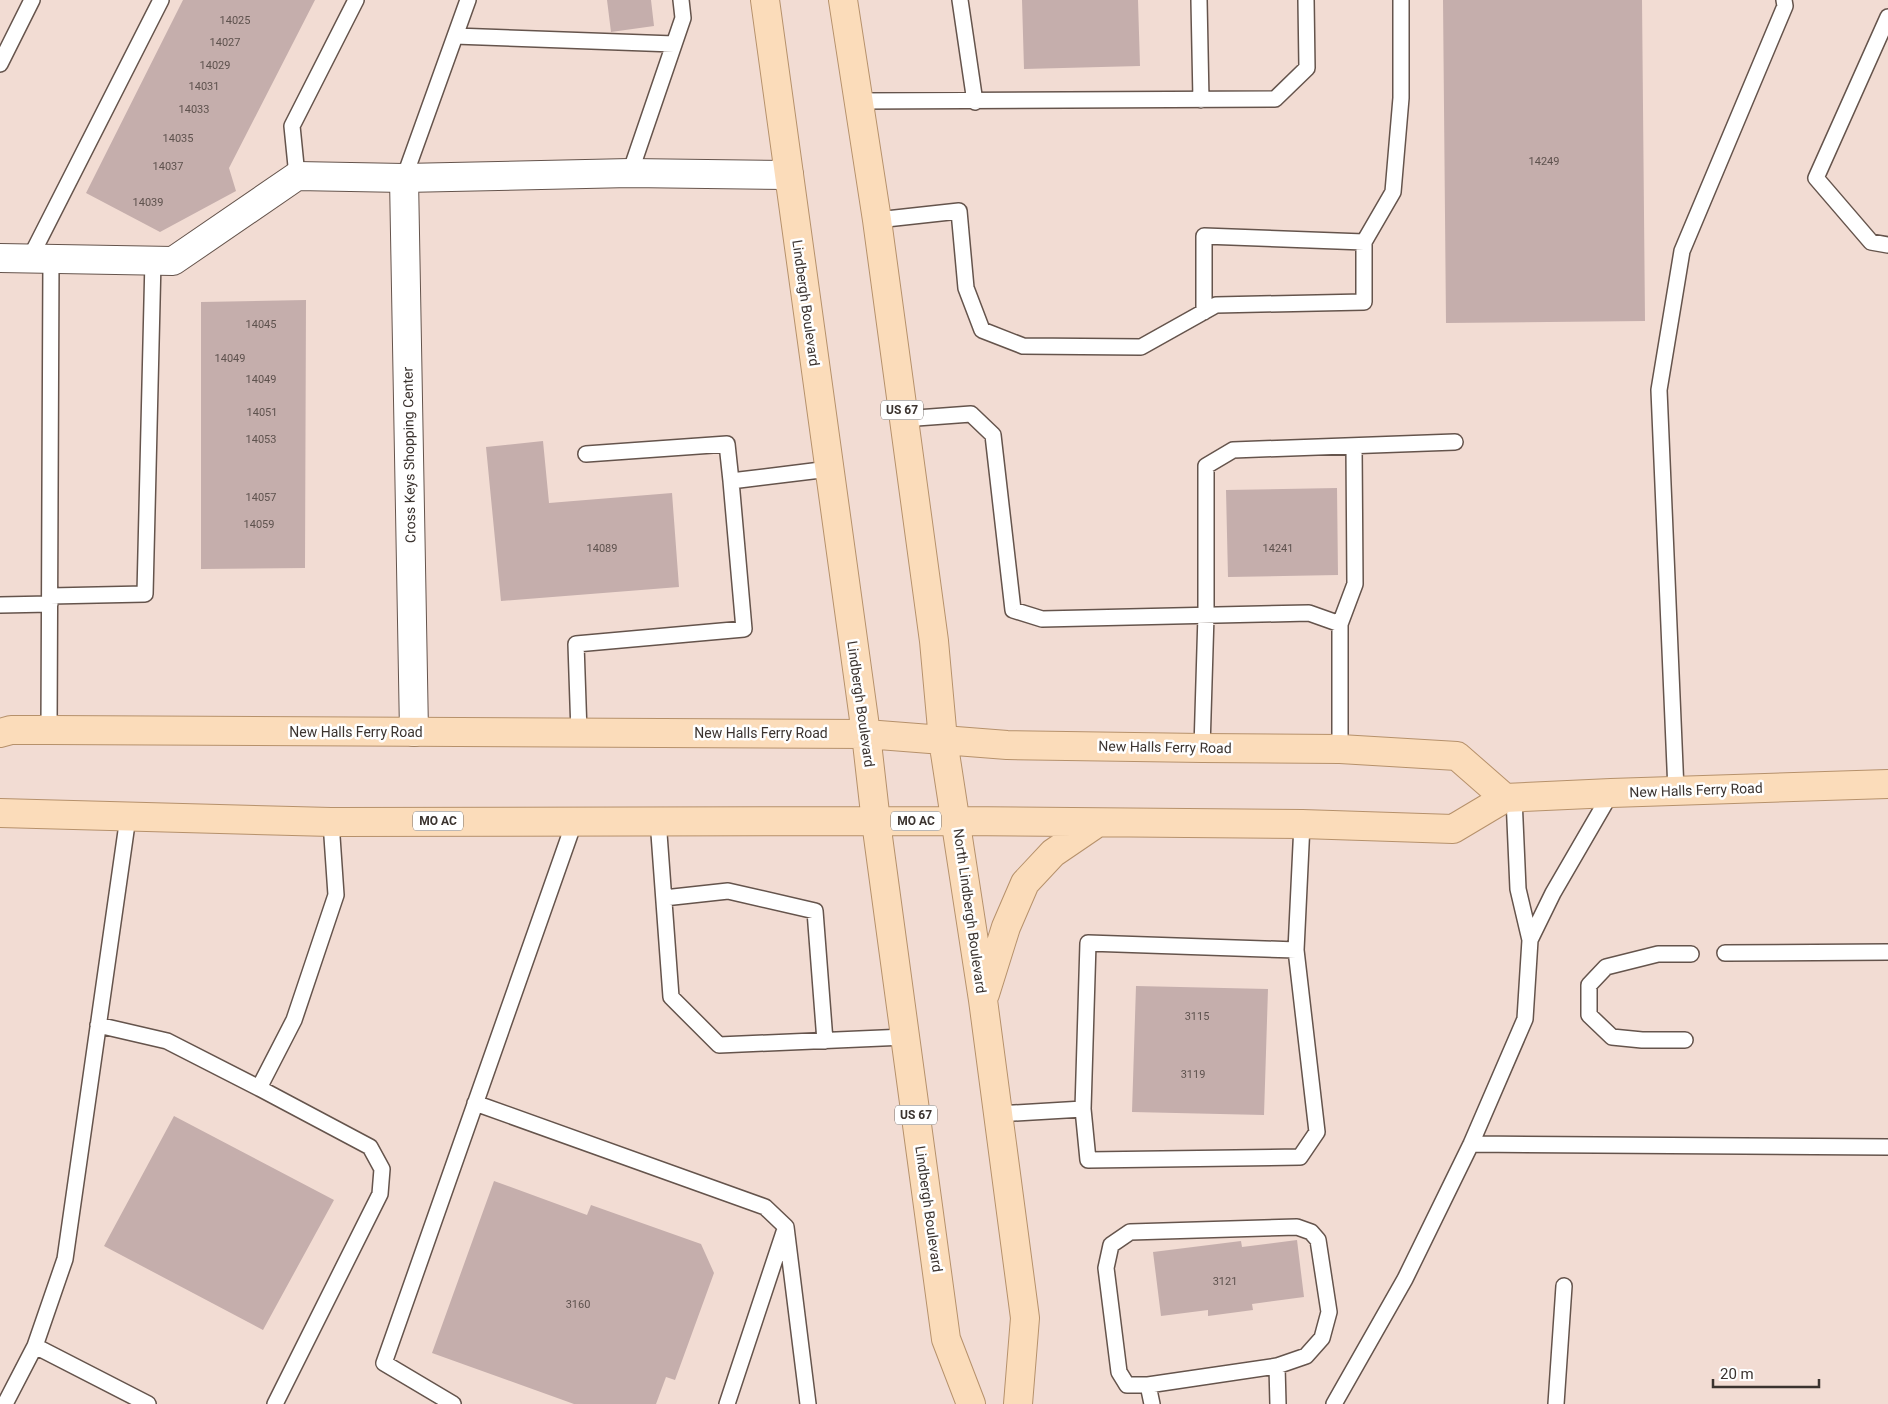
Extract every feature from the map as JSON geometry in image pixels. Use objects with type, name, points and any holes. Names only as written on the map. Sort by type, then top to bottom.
[{"type":"main road","name":"Lindbergh Boulevard","points":[[765,0],[866,734],[876,822],[946,1339],[971,1404]]},
{"type":"main road","name":"US 67","points":[[843,0],[877,220],[934,641],[943,740],[956,821]]},
{"type":"main road","name":"New Halls Ferry Road","points":[[0,733],[11,730],[49,730],[866,734],[1007,745],[1340,749],[1457,756],[1509,798]]},
{"type":"main road","name":"New Halls Ferry Road","points":[[0,813],[331,822],[575,820],[956,821],[1302,824],[1453,829],[1509,798],[1888,784]]},
{"type":"main road","name":"North Lindbergh Boulevard","points":[[956,821],[983,1000]]},
{"type":"main road","points":[[983,1000],[1006,926],[1025,883],[1053,853],[1097,823]]},
{"type":"main road","name":"US 67","points":[[983,1000],[1025,1318],[1018,1404]]},
{"type":"street","points":[[0,258],[173,261],[297,176],[404,178],[630,173],[789,175]]},
{"type":"street","name":"Cross Keys Shopping Center","points":[[404,178],[414,732]]},
{"type":"lane","points":[[0,64],[32,0]]},
{"type":"lane","points":[[49,730],[50,600],[40,258],[161,0]]},
{"type":"lane","points":[[297,176],[292,126],[356,0]]},
{"type":"lane","points":[[404,178],[468,0]]},
{"type":"lane","points":[[630,173],[683,18],[681,0]]},
{"type":"lane","points":[[960,0],[975,102]]},
{"type":"lane","points":[[1200,0],[1201,100]]},
{"type":"lane","points":[[859,101],[975,102],[1275,99],[1307,68],[1306,0]]},
{"type":"lane","points":[[877,220],[959,211],[966,288],[982,330],[1023,346],[1141,347],[1216,305],[1364,302],[1364,242],[1393,192],[1401,98],[1401,0]]},
{"type":"lane","points":[[1676,791],[1659,390],[1682,251],[1785,6],[1784,0]]},
{"type":"lane","points":[[1888,17],[1816,178],[1872,242],[1888,245]]},
{"type":"lane","points":[[455,36],[674,44]]},
{"type":"lane","points":[[1204,312],[1204,236],[1364,242]]},
{"type":"lane","points":[[0,605],[146,594],[153,260]]},
{"type":"lane","points":[[903,419],[971,414],[993,435],[1013,610],[1042,619],[1309,613],[1340,624]]},
{"type":"lane","points":[[1202,748],[1206,615],[1206,466],[1233,450],[1455,442]]},
{"type":"lane","points":[[579,733],[576,644],[744,629],[727,444],[586,454]]},
{"type":"lane","points":[[1340,749],[1340,624],[1355,584],[1354,446]]},
{"type":"lane","points":[[731,482],[829,469]]},
{"type":"lane","points":[[1530,940],[1553,893],[1611,793]]},
{"type":"lane","points":[[1334,1404],[1405,1279],[1470,1144],[1525,1019],[1530,940],[1518,889],[1509,798]]},
{"type":"lane","points":[[5,1404],[35,1346],[65,1259],[128,817]]},
{"type":"lane","points":[[453,1404],[384,1363],[575,820]]},
{"type":"lane","points":[[658,820],[671,997],[719,1046],[905,1037]]},
{"type":"lane","points":[[258,1088],[294,1020],[336,895],[331,822]]},
{"type":"lane","points":[[1296,950],[1088,943],[1083,1109],[1088,1160],[1300,1157],[1317,1132],[1296,950],[1302,824]]},
{"type":"lane","points":[[664,898],[728,891],[815,911],[825,1041]]},
{"type":"lane","points":[[1725,953],[1888,952]]},
{"type":"lane","points":[[1686,1040],[1642,1040],[1612,1036],[1589,1015],[1589,985],[1606,966],[1658,954],[1691,954]]},
{"type":"lane","points":[[98,1025],[167,1041],[370,1147],[382,1169],[380,1194],[275,1404]]},
{"type":"lane","points":[[475,1103],[765,1207],[786,1227],[808,1404]]},
{"type":"lane","points":[[997,1114],[1083,1109]]},
{"type":"lane","points":[[1470,1144],[1888,1148]]},
{"type":"lane","points":[[727,1404],[786,1227]]},
{"type":"lane","points":[[1297,1227],[1311,1232],[1318,1240],[1329,1312],[1322,1338],[1306,1356],[1278,1366],[1148,1385],[1127,1385],[1119,1372],[1106,1268],[1111,1245],[1130,1232],[1297,1227]]},
{"type":"lane","points":[[1556,1404],[1564,1286]]},
{"type":"lane","points":[[35,1346],[148,1404]]},
{"type":"lane","points":[[1278,1366],[1278,1404]]},
{"type":"lane","points":[[1148,1385],[1152,1404]]},
{"type":"building","points":[[183,0],[315,0],[229,168],[236,191],[160,232],[86,193]]},
{"type":"building","points":[[607,0],[651,0],[654,26],[611,32]]},
{"type":"building","points":[[1022,0],[1138,0],[1140,66],[1024,69]]},
{"type":"building","points":[[1443,0],[1642,0],[1645,321],[1446,323]]},
{"type":"building","points":[[306,300],[305,568],[201,569],[201,302]]},
{"type":"building","points":[[543,441],[549,503],[672,493],[679,587],[501,601],[486,447]]},
{"type":"building","points":[[1337,488],[1338,575],[1228,577],[1226,490]]},
{"type":"building","points":[[1136,986],[1268,989],[1264,1115],[1132,1112]]},
{"type":"building","points":[[174,1116],[334,1200],[263,1330],[104,1246]]},
{"type":"building","points":[[494,1181],[587,1215],[591,1205],[701,1244],[714,1273],[675,1380],[666,1377],[656,1404],[574,1404],[432,1353]]},
{"type":"building","points":[[1297,1240],[1304,1297],[1252,1304],[1253,1310],[1208,1316],[1208,1310],[1161,1316],[1153,1252],[1241,1241],[1242,1247]]}]
